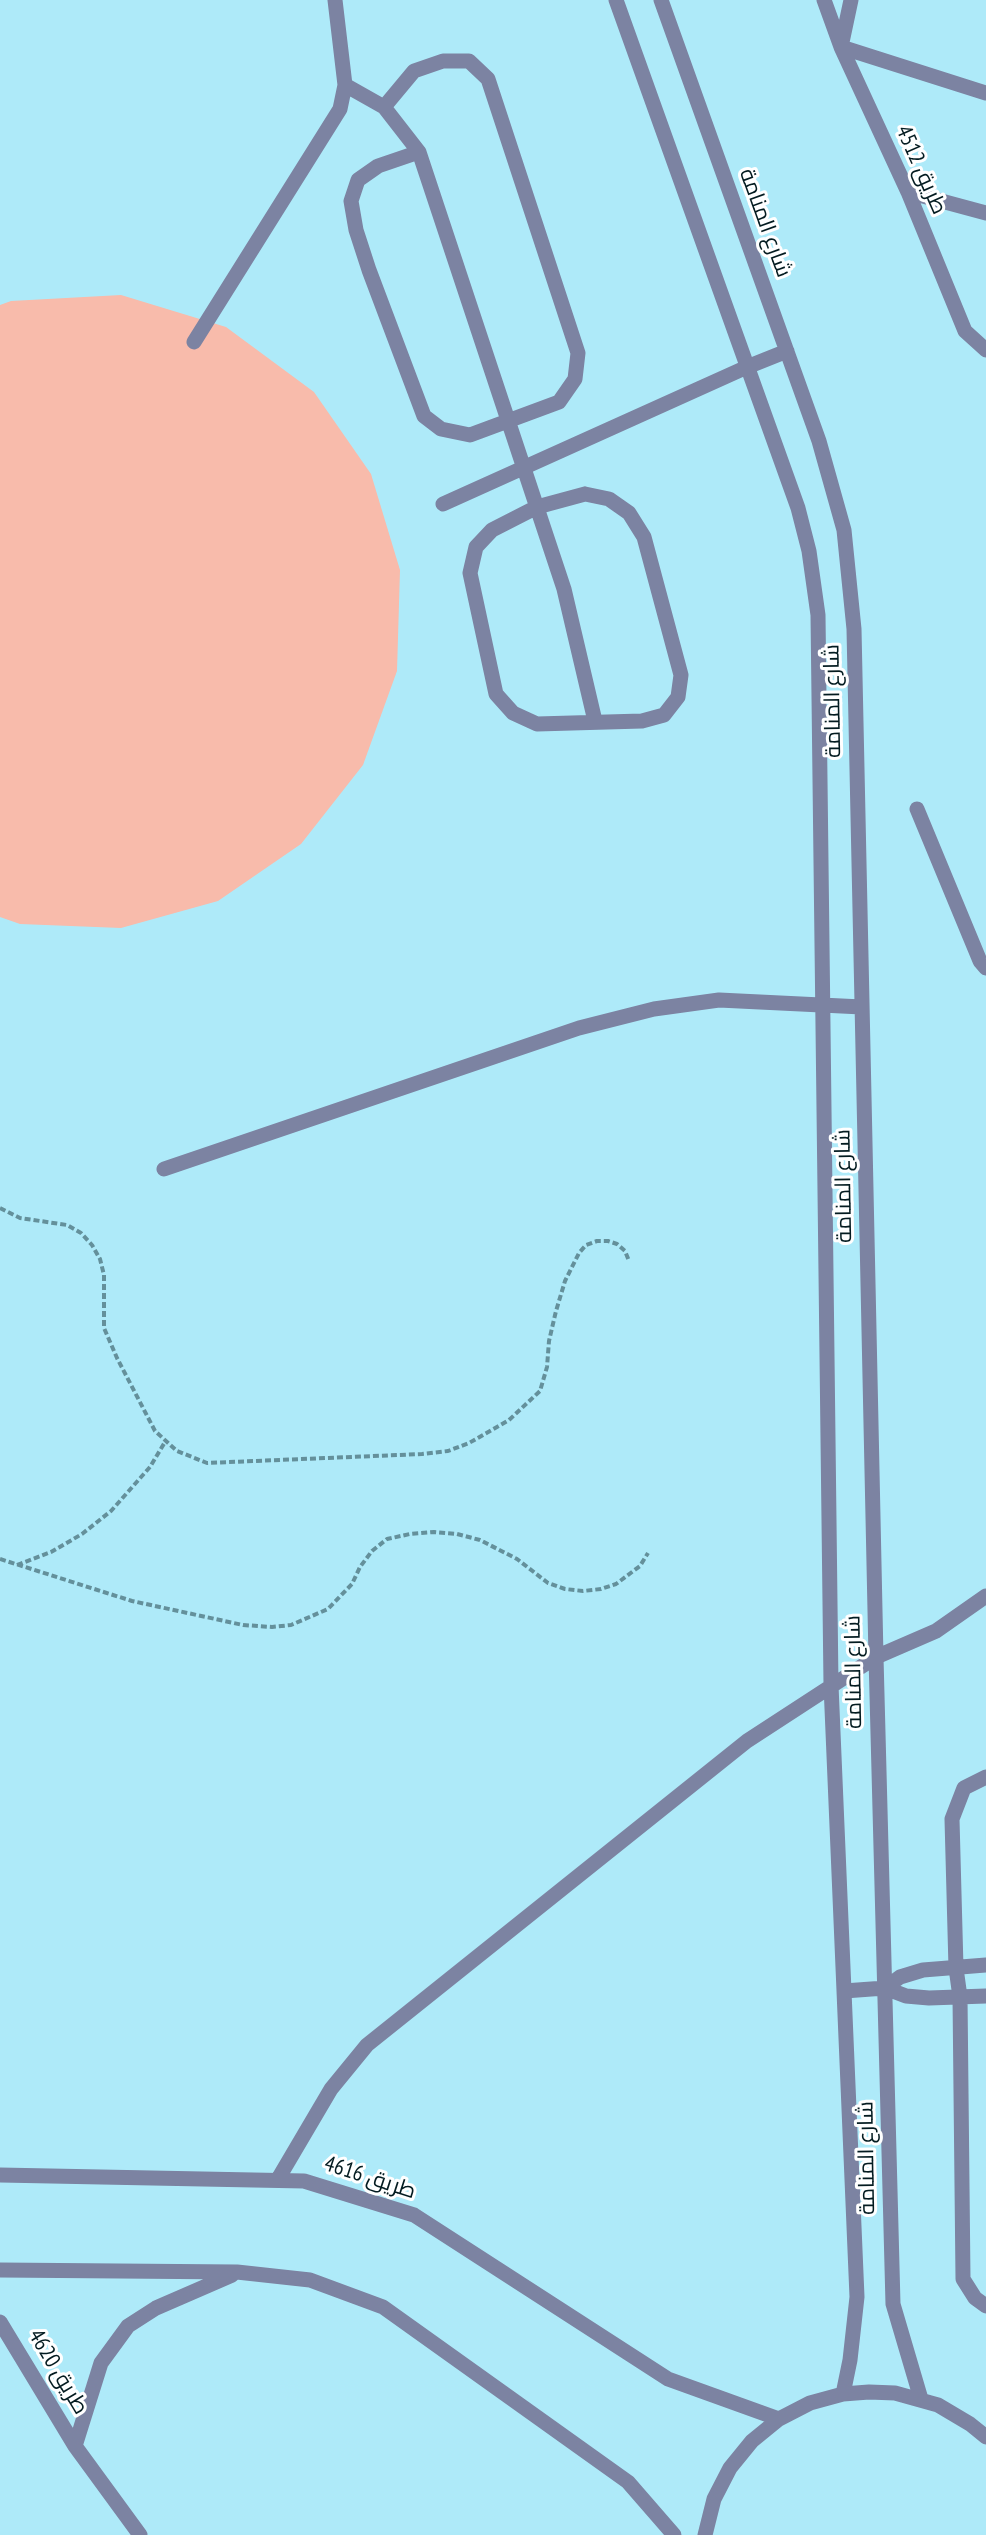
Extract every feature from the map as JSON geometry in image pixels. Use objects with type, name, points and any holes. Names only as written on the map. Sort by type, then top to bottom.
[{"type":"street","points":[[194,342],[340,109],[345,85],[335,0]]},
{"type":"street","name":"شارع المنامة","points":[[616,0],[798,508],[809,551],[818,615],[831,1685],[857,2297],[850,2360],[843,2394]]},
{"type":"street","name":"شارع المنامة","points":[[661,0],[819,441],[844,530],[854,629],[876,1657],[893,2304],[921,2399]]},
{"type":"street","name":"طريق 4512","points":[[824,0],[841,47],[908,192],[964,331],[986,350]]},
{"type":"street","points":[[851,0],[841,47],[986,93]]},
{"type":"street","points":[[384,107],[414,71],[443,61],[469,61],[488,79],[578,353],[575,379],[560,402],[470,435],[441,429],[424,416],[356,230],[351,201],[358,180],[378,166],[419,152]]},
{"type":"street","points":[[345,85],[384,107],[419,152],[564,589],[595,721]]},
{"type":"street","points":[[908,192],[986,213]]},
{"type":"street","points":[[443,504],[787,351]]},
{"type":"street","points":[[585,494],[609,499],[629,513],[644,537],[681,675],[678,697],[664,716],[642,721],[537,724],[513,713],[496,694],[470,573],[476,547],[492,530],[537,507],[585,494]]},
{"type":"street","points":[[917,809],[980,962],[986,968]]},
{"type":"street","points":[[164,1169],[579,1028],[633,1014],[720,1000],[862,1007]]},
{"type":"street","points":[[278,2179],[331,2089],[367,2045],[747,1741],[876,1657],[936,1631],[986,1596]]},
{"type":"street","points":[[986,1778],[964,1788],[952,1819],[956,1968],[960,1997],[963,2279],[975,2298],[986,2306]]},
{"type":"street","points":[[885,1988],[900,1977],[923,1970],[986,1965]]},
{"type":"street","points":[[844,1991],[885,1988],[906,1996],[929,1998],[986,1996]]},
{"type":"street","name":"طريق 4616","points":[[3,2173],[304,2181],[414,2215],[668,2379],[779,2419]]},
{"type":"street","points":[[0,2270],[237,2272],[310,2280],[383,2307],[628,2482],[674,2535]]},
{"type":"street","name":"طريق 4620","points":[[75,2446],[101,2363],[128,2326],[156,2308],[237,2272]]},
{"type":"street","name":"طريق 4620","points":[[0,2322],[75,2446],[140,2535]]},
{"type":"street","points":[[705,2535],[714,2499],[730,2468],[752,2441],[779,2419],[810,2403],[843,2394],[886,2393],[921,2399],[938,2405],[970,2424],[986,2438]]},
{"type":"street","points":[[970,2424],[986,2420]]},
{"type":"path","points":[[0,1208],[20,1218],[67,1225],[81,1233],[92,1245],[100,1258],[104,1275],[104,1328],[109,1343],[155,1431],[165,1442],[191,1458],[222,1464],[422,1454],[448,1451],[469,1443],[509,1420],[540,1391],[556,1311],[565,1281],[579,1253],[586,1245],[597,1241],[617,1244],[625,1251],[629,1261]]},
{"type":"path","points":[[16,1566],[51,1552],[82,1534],[111,1511],[150,1467],[165,1442]]},
{"type":"path","points":[[0,1559],[16,1566],[132,1601],[243,1625],[272,1627],[291,1626],[328,1609],[352,1584],[360,1567],[372,1551],[387,1539],[410,1534],[434,1532],[457,1534],[480,1540],[517,1559],[548,1583],[565,1589],[583,1591],[616,1584],[640,1566],[648,1553]]},
{"type":"shaded area","points":[[121,295],[226,327],[314,392],[371,474],[400,570],[397,671],[363,765],[301,844],[218,901],[121,928],[20,924],[0,917],[0,305],[11,301]]}]
